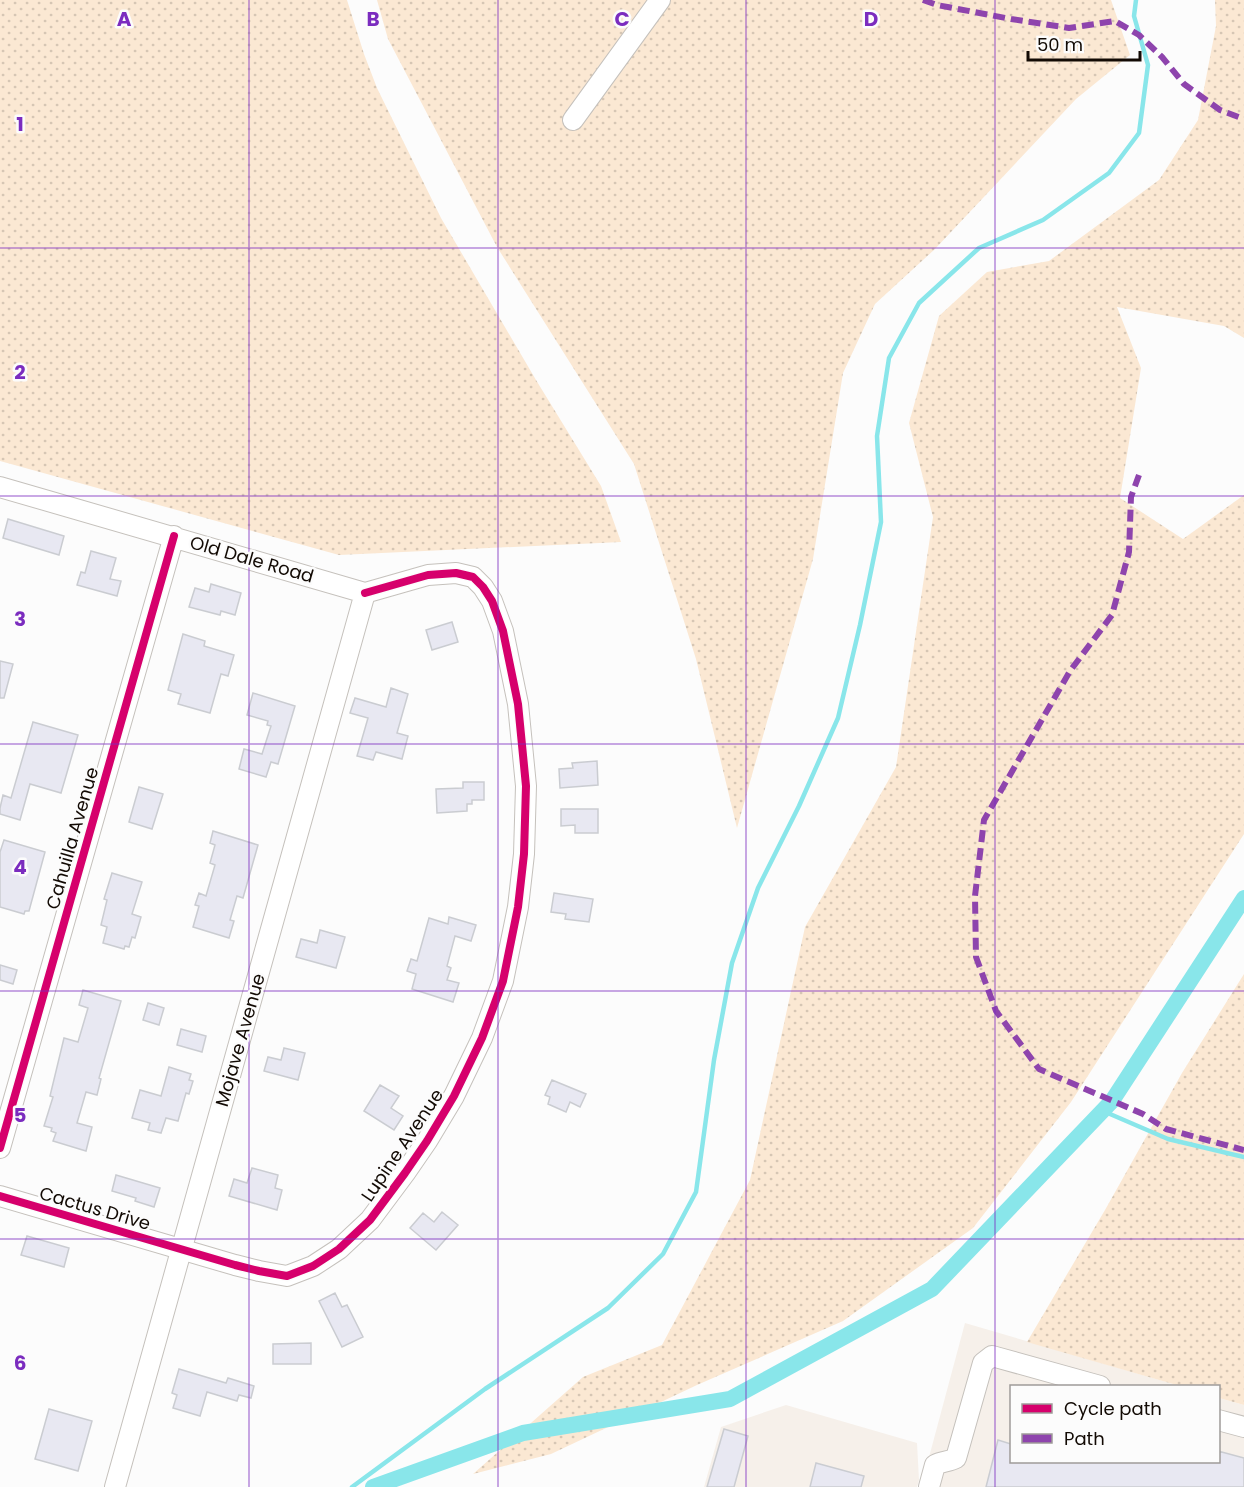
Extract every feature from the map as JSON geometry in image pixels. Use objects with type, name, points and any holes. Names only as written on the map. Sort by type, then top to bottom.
[{"type":"street","points":[[573,120],[660,0]]},
{"type":"street","name":"Old Dale Road","points":[[0,487],[364,593]]},
{"type":"street","name":"Cahuilla Avenue","points":[[0,1148],[174,536]]},
{"type":"street","name":"Lupine Avenue","points":[[181,1249],[259,1271],[288,1276],[312,1266],[339,1249],[370,1220],[427,1141],[454,1096],[482,1038],[503,981],[518,907],[524,854],[526,786],[518,704],[502,631],[492,601],[473,577],[456,573],[428,575],[364,593]]},
{"type":"street","name":"Mojave Avenue","points":[[115,1487],[364,593]]},
{"type":"street","name":"Cactus Drive","points":[[0,1196],[181,1249]]},
{"type":"street","points":[[929,1487],[935,1465],[956,1458],[982,1363],[992,1356],[1096,1385]]},
{"type":"street","points":[[1220,1421],[1244,1427]]},
{"type":"shaded area","points":[[0,0],[347,0],[377,88],[441,218],[601,486],[621,542],[339,555],[0,461]]},
{"type":"shaded area","points":[[377,0],[1111,0],[1130,55],[1076,99],[935,249],[875,304],[843,373],[813,559],[737,828],[696,659],[634,464],[497,247],[388,39]]},
{"type":"shaded area","points":[[1215,0],[1244,0],[1244,338],[1224,326],[1117,307],[1141,368],[1120,498],[1183,539],[1244,495],[1244,834],[1071,1102],[973,1228],[843,1321],[697,1385],[551,1454],[473,1474],[583,1377],[662,1345],[750,1180],[805,927],[896,767],[933,517],[909,423],[939,316],[987,272],[1049,261],[1159,180],[1198,120],[1216,26]]},
{"type":"shaded area","points":[[1244,974],[1244,1405],[1220,1398],[1220,1385],[1177,1385],[1027,1342],[1182,1073]]},
{"type":"shaded area","points":[[965,1323],[1177,1385],[1010,1385],[1010,1463],[1220,1463],[1220,1398],[1244,1405],[1244,1487],[921,1487]]},
{"type":"shaded area","points":[[786,1405],[917,1443],[919,1480],[917,1487],[704,1487],[721,1427]]},
{"type":"building","points":[[8,519],[64,536],[59,555],[3,538]]},
{"type":"building","points":[[91,551],[116,558],[110,579],[121,581],[117,596],[77,585],[81,572],[85,573]]},
{"type":"building","points":[[211,584],[241,593],[235,615],[221,611],[220,615],[189,607],[195,588],[209,592]]},
{"type":"building","points":[[452,622],[458,642],[432,650],[426,630]]},
{"type":"building","points":[[183,634],[205,641],[204,646],[234,655],[228,676],[221,674],[210,713],[178,704],[181,694],[168,690]]},
{"type":"building","points":[[0,661],[13,664],[4,698],[0,698]]},
{"type":"building","points":[[391,688],[408,694],[397,733],[408,736],[402,759],[376,752],[373,760],[357,756],[368,718],[350,713],[355,698],[386,707]]},
{"type":"building","points":[[253,693],[295,706],[278,764],[271,762],[266,777],[239,769],[244,749],[262,754],[271,726],[267,725],[268,721],[247,715]]},
{"type":"building","points":[[33,722],[78,735],[61,793],[30,784],[20,820],[0,814],[0,808],[3,795],[11,798]]},
{"type":"building","points":[[597,761],[598,785],[560,788],[559,769],[573,768],[572,763]]},
{"type":"building","points":[[463,782],[484,782],[484,800],[472,800],[472,804],[467,804],[467,811],[437,813],[436,789],[463,788]]},
{"type":"building","points":[[139,787],[163,794],[152,829],[129,822]]},
{"type":"building","points":[[561,809],[598,809],[598,833],[575,833],[575,825],[561,826]]},
{"type":"building","points":[[213,831],[258,845],[243,898],[237,896],[230,920],[234,921],[229,938],[193,927],[199,906],[195,905],[199,893],[206,896],[215,865],[210,863],[215,845],[210,843]]},
{"type":"building","points":[[4,840],[45,852],[29,911],[25,911],[24,914],[0,907],[0,852]]},
{"type":"building","points":[[112,873],[142,882],[132,914],[141,917],[135,938],[132,937],[129,947],[125,946],[124,949],[103,943],[107,927],[101,925],[107,900],[104,899]]},
{"type":"building","points":[[554,893],[593,899],[589,922],[565,919],[566,914],[551,912]]},
{"type":"building","points":[[449,917],[476,925],[471,941],[455,936],[447,966],[451,968],[447,980],[459,983],[453,1002],[412,989],[416,974],[407,971],[411,959],[417,961],[429,918],[448,924]]},
{"type":"building","points":[[320,930],[345,937],[336,968],[296,957],[301,939],[317,943]]},
{"type":"building","points":[[0,965],[17,970],[13,984],[0,980]]},
{"type":"building","points":[[83,990],[121,1001],[99,1078],[101,1079],[97,1095],[86,1092],[77,1123],[92,1127],[86,1151],[53,1141],[56,1133],[51,1131],[52,1128],[44,1126],[53,1097],[50,1096],[64,1038],[78,1042],[88,1008],[79,1005]]},
{"type":"building","points":[[148,1003],[164,1008],[159,1025],[143,1020]]},
{"type":"building","points":[[181,1029],[206,1036],[202,1052],[177,1045]]},
{"type":"building","points":[[284,1048],[305,1053],[298,1080],[264,1071],[268,1057],[281,1060]]},
{"type":"building","points":[[169,1067],[191,1074],[189,1080],[193,1081],[189,1094],[186,1093],[178,1121],[166,1118],[161,1133],[148,1130],[150,1123],[132,1118],[140,1090],[161,1096]]},
{"type":"building","points":[[552,1080],[586,1094],[580,1107],[570,1102],[566,1112],[548,1104],[550,1097],[545,1095]]},
{"type":"building","points":[[380,1085],[399,1096],[391,1108],[403,1116],[394,1130],[364,1111]]},
{"type":"building","points":[[252,1168],[278,1175],[275,1188],[282,1190],[277,1210],[229,1196],[234,1179],[247,1183]]},
{"type":"building","points":[[116,1175],[160,1188],[154,1207],[135,1201],[136,1198],[112,1191]]},
{"type":"building","points":[[442,1212],[458,1225],[436,1250],[410,1228],[423,1213],[434,1222]]},
{"type":"building","points":[[27,1236],[69,1248],[64,1267],[21,1255]]},
{"type":"building","points":[[335,1293],[342,1307],[347,1305],[363,1337],[342,1347],[319,1301]]},
{"type":"building","points":[[311,1343],[311,1364],[273,1364],[273,1344]]},
{"type":"building","points":[[179,1369],[226,1383],[228,1378],[254,1386],[251,1398],[239,1395],[237,1401],[207,1392],[200,1416],[173,1408],[177,1395],[172,1393]]},
{"type":"building","points":[[49,1409],[92,1421],[78,1471],[35,1459]]},
{"type":"building","points":[[724,1429],[748,1436],[734,1487],[707,1487]]},
{"type":"building","points":[[998,1440],[1010,1444],[1010,1463],[1220,1463],[1220,1452],[1244,1458],[1244,1487],[986,1487]]},
{"type":"building","points":[[816,1463],[864,1476],[861,1487],[810,1487]]},
{"type":"waterway","points":[[352,1487],[485,1389],[608,1308],[663,1254],[696,1192],[714,1060],[732,963],[758,888],[799,806],[838,718],[860,625],[881,522],[877,436],[889,358],[919,303],[979,248],[1043,220],[1109,173],[1139,133],[1148,65],[1134,16],[1136,0]]},
{"type":"waterway","points":[[373,1487],[523,1433],[730,1399],[932,1289],[1112,1101],[1244,898]]},
{"type":"waterway","points":[[1103,1111],[1168,1139],[1244,1157]]},
{"type":"marked path","points":[[923,0],[937,5],[1069,28],[1115,21],[1139,35],[1162,57],[1184,84],[1220,110],[1244,119]]},
{"type":"marked path","points":[[1139,475],[1131,497],[1129,552],[1112,615],[1070,671],[984,820],[975,896],[976,957],[996,1011],[1039,1069],[1143,1114],[1166,1129],[1244,1150]]},
{"type":"cycle path","points":[[0,1148],[174,536]]},
{"type":"cycle path","points":[[0,1196],[235,1265],[287,1276],[313,1266],[339,1249],[370,1220],[427,1141],[454,1096],[482,1038],[503,981],[518,907],[524,854],[526,786],[518,704],[503,631],[492,601],[473,577],[456,573],[428,575],[365,593]]}]
